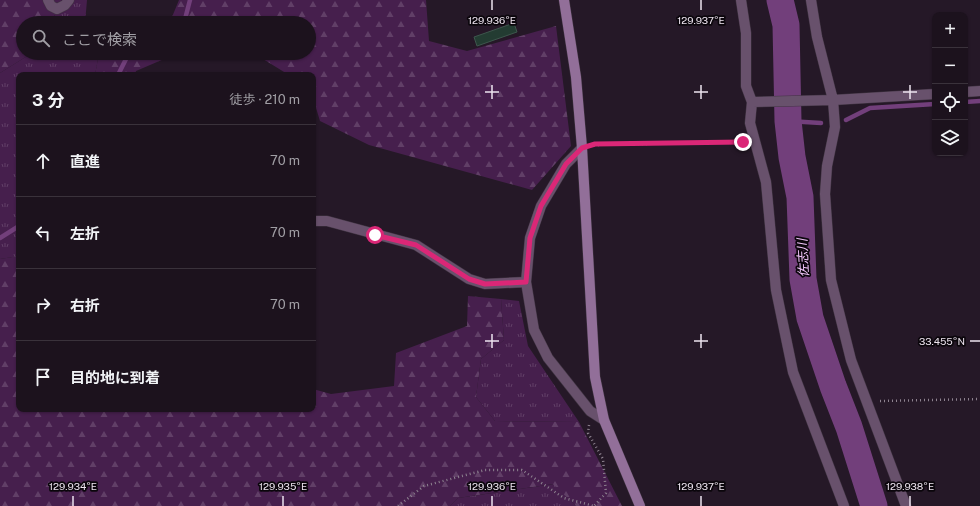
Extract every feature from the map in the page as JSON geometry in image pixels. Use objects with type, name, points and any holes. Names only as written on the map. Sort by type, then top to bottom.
[{"type":"street","points":[[48,0],[51,6],[57,9],[65,5],[69,0]]},
{"type":"street","points":[[564,0],[576,77],[582,148],[595,377],[604,420],[640,506]]},
{"type":"street","points":[[741,0],[746,33],[746,86],[754,102],[750,123],[766,182],[776,290],[793,372],[844,506]]},
{"type":"street","points":[[811,0],[828,100],[835,127],[827,166],[825,194],[831,280],[851,360],[906,506]]},
{"type":"street","points":[[968,92],[980,91]]},
{"type":"street","points":[[754,102],[828,100],[932,94]]},
{"type":"street","points":[[582,148],[566,164],[541,206],[530,238],[526,282],[534,330],[548,358],[590,411],[604,420]]},
{"type":"street","points":[[316,221],[327,221],[416,245],[469,279],[485,284],[526,282]]},
{"type":"path","points":[[582,148],[595,144],[743,142]]},
{"type":"path","points":[[879,401],[980,399]]},
{"type":"path","points":[[398,506],[424,486],[485,470],[522,470],[564,498],[594,506],[606,493],[603,459],[588,433],[590,411]]},
{"type":"green space","points":[[0,0],[62,0],[54,16],[16,16],[16,60],[21,60],[0,73]]},
{"type":"green space","points":[[62,0],[87,0],[86,16],[54,16]]},
{"type":"green space","points":[[179,0],[426,0],[429,41],[467,51],[556,26],[571,146],[532,190],[369,145],[320,121],[316,108],[316,72],[284,72],[264,60],[316,60],[316,16],[172,16]]},
{"type":"green space","points":[[21,60],[98,60],[96,72],[16,72],[16,256],[0,259],[0,73]]},
{"type":"green space","points":[[98,60],[162,60],[136,72],[96,72]]},
{"type":"green space","points":[[16,256],[16,412],[316,412],[316,390],[331,394],[394,386],[396,353],[467,326],[468,296],[501,299],[504,340],[481,359],[476,397],[495,421],[579,422],[622,506],[576,506],[553,484],[458,498],[450,506],[0,506],[0,259]]},
{"type":"green space","points":[[501,299],[519,301],[528,346],[579,422],[495,421],[476,397],[481,359],[504,340]]},
{"type":"green space","points":[[554,484],[576,506],[450,506],[458,498]]},
{"type":"building","points":[[514,23],[517,32],[477,46],[474,37]]},
{"type":"waterway","points":[[186,16],[190,0]]},
{"type":"waterway","name":"佐志川","points":[[780,0],[786,25],[788,121],[792,157],[800,197],[803,279],[810,318],[833,386],[849,427],[874,506]]},
{"type":"waterway","points":[[120,72],[126,60]]},
{"type":"waterway","points":[[968,102],[980,101]]},
{"type":"waterway","points":[[846,120],[870,108],[932,104]]},
{"type":"waterway","points":[[788,121],[821,123]]},
{"type":"waterway","points":[[0,238],[16,228]]},
{"type":"route","points":[[375,235],[416,245],[469,279],[485,284],[526,282],[530,238],[541,206],[566,164],[582,148],[595,144],[743,142]]}]
